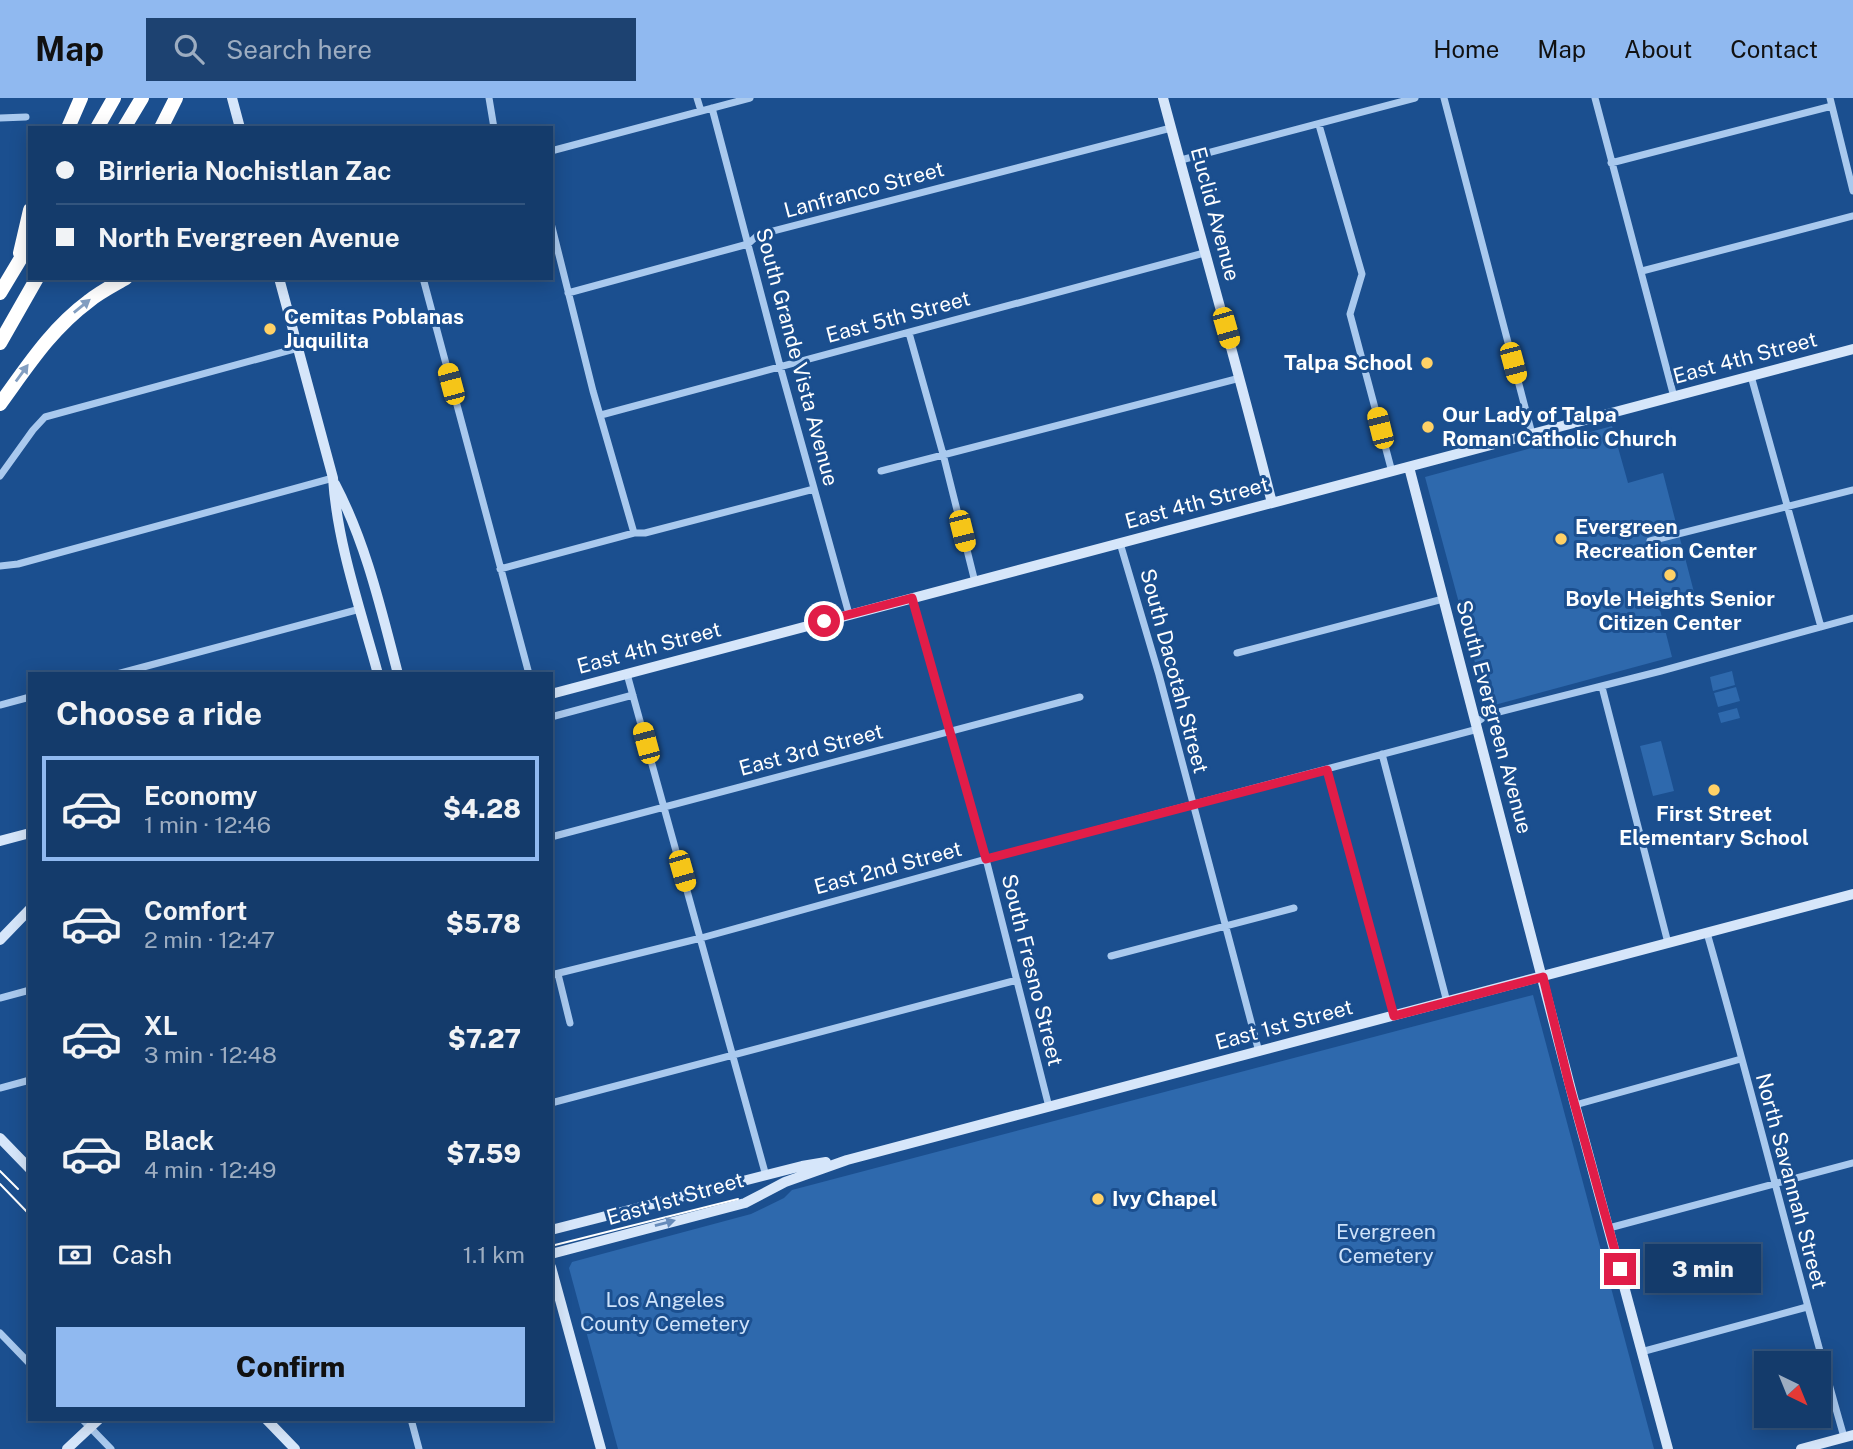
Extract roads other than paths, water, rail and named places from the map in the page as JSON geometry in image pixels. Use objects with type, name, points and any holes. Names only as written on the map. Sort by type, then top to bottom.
[{"type":"highway","points":[[69,126],[81,98]]},
{"type":"highway","points":[[98,126],[114,98]]},
{"type":"highway","points":[[125,126],[142,98]]},
{"type":"highway","points":[[162,126],[176,98]]},
{"type":"highway","points":[[17,265],[28,218]]},
{"type":"highway","points":[[0,293],[28,246]]},
{"type":"highway","points":[[0,343],[36,280]]},
{"type":"highway","points":[[0,404],[44,342],[91,298],[122,280]]},
{"type":"street","points":[[232,98],[239,126]]},
{"type":"street","points":[[489,98],[494,126]]},
{"type":"street","points":[[697,98],[701,111]]},
{"type":"street","points":[[553,150],[750,98]]},
{"type":"street","name":"Euclid Avenue","points":[[1163,98],[1272,503]]},
{"type":"street","points":[[1181,160],[1415,98]]},
{"type":"street","points":[[1444,98],[1532,434]]},
{"type":"street","points":[[1595,98],[1674,397]]},
{"type":"street","points":[[1611,163],[1831,102],[1853,191]]},
{"type":"street","name":"South Grande Vista Avenue","points":[[712,108],[849,614]]},
{"type":"street","points":[[0,118],[26,117]]},
{"type":"street","points":[[1318,125],[1362,274],[1350,314],[1392,472]]},
{"type":"street","name":"Lanfranco Street","points":[[568,293],[748,244],[758,235],[1171,128]]},
{"type":"street","points":[[1642,271],[1853,216]]},
{"type":"street","points":[[553,231],[634,533]]},
{"type":"street","name":"East 5th Street","points":[[601,415],[1204,253]]},
{"type":"street","points":[[280,280],[332,478],[336,509],[377,672]]},
{"type":"street","points":[[424,280],[528,672]]},
{"type":"street","points":[[909,333],[975,582]]},
{"type":"street","points":[[0,476],[40,422],[51,414],[298,348]]},
{"type":"street","name":"East 4th Street","points":[[554,693],[1853,349]]},
{"type":"street","points":[[1751,376],[1821,627]]},
{"type":"street","points":[[881,471],[1240,378]]},
{"type":"street","name":"South Evergreen Avenue","points":[[1409,467],[1575,1105],[1668,1449]]},
{"type":"street","points":[[0,568],[332,478]]},
{"type":"street","points":[[332,478],[349,511],[374,584],[397,672]]},
{"type":"street","points":[[500,569],[814,489]]},
{"type":"street","points":[[1650,541],[1853,490]]},
{"type":"street","name":"South Dacotah Street","points":[[1120,543],[1159,675],[1259,1052]]},
{"type":"street","name":"South Fresno Street","points":[[912,598],[986,859],[1049,1107]]},
{"type":"street","points":[[1237,653],[1443,599]]},
{"type":"street","points":[[124,672],[360,609]]},
{"type":"street","name":"East 2nd Street","points":[[555,974],[701,938],[986,859],[1327,770],[1477,726],[1487,715],[1602,687],[1853,618]]},
{"type":"street","points":[[627,674],[766,1176]]},
{"type":"street","points":[[1602,687],[1668,943]]},
{"type":"street","name":"East 4th Street","points":[[553,716],[633,695]]},
{"type":"street","name":"East 3rd Street","points":[[553,836],[1080,697]]},
{"type":"street","points":[[0,705],[28,698]]},
{"type":"street","points":[[1381,754],[1447,1002]]},
{"type":"street","points":[[1327,770],[1394,1016]]},
{"type":"street","points":[[0,841],[28,834]]},
{"type":"street","name":"East 1st Street","points":[[553,1253],[745,1203],[785,1182],[847,1160],[1853,894]]},
{"type":"street","points":[[1111,956],[1294,908]]},
{"type":"street","points":[[0,940],[28,911]]},
{"type":"street","name":"North Savannah Street","points":[[1707,933],[1807,1307],[1849,1436]]},
{"type":"street","points":[[555,974],[570,1023]]},
{"type":"street","points":[[553,1102],[1017,980]]},
{"type":"street","points":[[0,998],[28,991]]},
{"type":"street","points":[[1575,1105],[1741,1059]]},
{"type":"street","points":[[0,1088],[28,1081]]},
{"type":"street","points":[[0,1138],[28,1167]]},
{"type":"street","name":"East 1st Street","points":[[553,1229],[802,1166],[847,1160]]},
{"type":"street","points":[[1609,1228],[1853,1163]]},
{"type":"street","points":[[553,1274],[601,1449]]},
{"type":"street","points":[[1641,1352],[1807,1307]]},
{"type":"street","points":[[0,1333],[28,1362]]},
{"type":"street","points":[[268,1421],[295,1449]]},
{"type":"street","points":[[412,1421],[419,1449]]},
{"type":"street","points":[[67,1449],[90,1422],[111,1449]]},
{"type":"street","points":[[1801,1449],[1849,1436]]},
{"type":"tram line","points":[[0,1171],[18,1189]]},
{"type":"tram line","points":[[0,1184],[28,1213]]},
{"type":"tram line","points":[[553,1245],[738,1199]]},
{"type":"place","name":"Cemitas Poblanas Juquilita","points":[[270,329]]},
{"type":"place","name":"Talpa School","points":[[1427,363]]},
{"type":"place","name":"Our Lady of Talpa Roman Catholic Church","points":[[1428,427]]},
{"type":"place","name":"Evergreen Recreation Center","points":[[1561,539]]},
{"type":"place","name":"Boyle Heights Senior Citizen Center","points":[[1670,575]]},
{"type":"place","name":"First Street Elementary School","points":[[1714,790]]},
{"type":"place","name":"Ivy Chapel","points":[[1098,1199]]},
{"type":"park label","name":"Evergreen Cemetery","points":[[1386,1244]]},
{"type":"park label","name":"Los Angeles County Cemetery","points":[[665,1312]]}]
